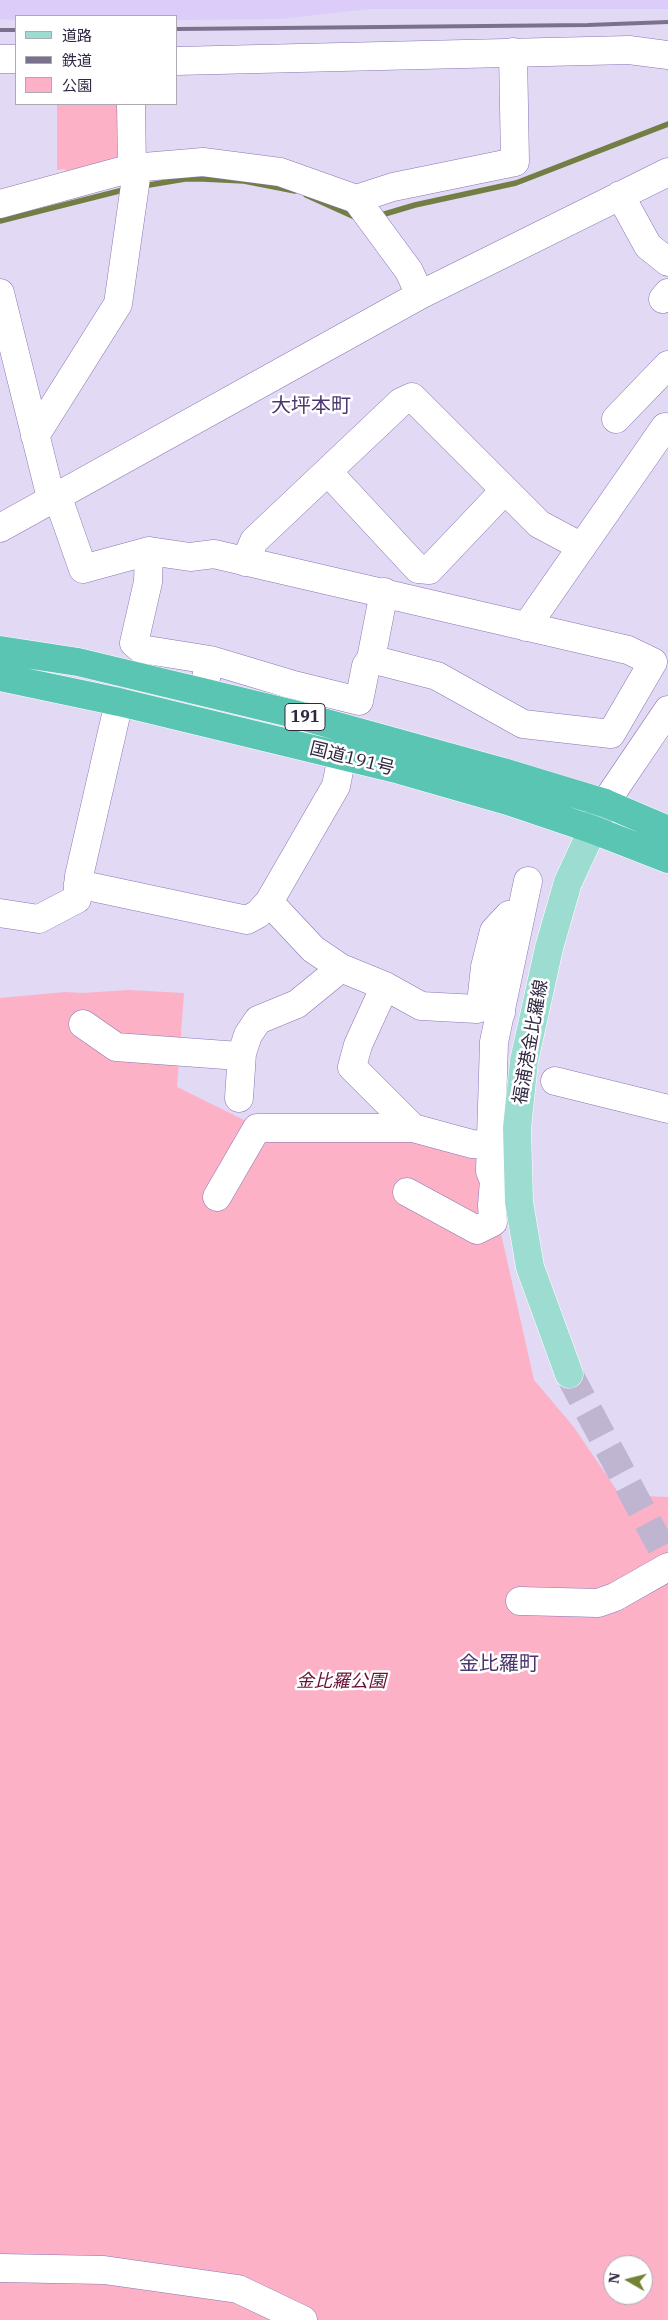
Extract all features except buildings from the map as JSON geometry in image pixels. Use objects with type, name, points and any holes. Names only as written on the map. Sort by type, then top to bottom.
[{"type":"highway","name":"国道191号","points":[[0,650],[78,662],[290,713],[605,803],[668,830]]},
{"type":"highway","name":"国道191号","points":[[0,677],[119,702],[342,756],[508,801],[591,829],[668,859]]},
{"type":"main road","name":"福浦港金比羅線","points":[[568,1374],[530,1266],[519,1202],[517,1128],[523,1071],[541,981],[568,882],[591,829],[605,803]]},
{"type":"street","points":[[178,61],[629,50],[668,55]]},
{"type":"street","points":[[366,212],[393,187],[515,162],[513,52]]},
{"type":"street","points":[[0,59],[15,59]]},
{"type":"street","points":[[35,436],[118,304],[134,182],[131,105]]},
{"type":"street","points":[[0,204],[134,182],[203,162],[242,165],[297,176],[366,212],[408,271],[420,295]]},
{"type":"street","points":[[0,528],[54,496],[420,295],[668,172]]},
{"type":"street","points":[[620,196],[648,246],[668,262]]},
{"type":"street","points":[[0,293],[35,436],[54,496],[83,569],[149,552],[190,557],[214,554],[628,650],[653,662],[611,734],[523,724],[449,681],[371,659]]},
{"type":"street","points":[[616,419],[668,365]]},
{"type":"street","points":[[245,562],[254,541],[401,402],[412,397],[539,524],[582,547]]},
{"type":"street","points":[[537,630],[582,547],[662,425]]},
{"type":"street","points":[[328,472],[418,569],[429,570],[504,491]]},
{"type":"street","points":[[537,630],[551,616],[613,530]]},
{"type":"street","points":[[149,552],[148,582],[134,643],[141,649],[184,654],[210,660],[290,684],[359,701],[366,666],[371,659],[384,592]]},
{"type":"street","points":[[202,692],[210,660]]},
{"type":"street","points":[[0,913],[40,919],[77,898],[78,884],[119,702]]},
{"type":"street","points":[[605,803],[668,710]]},
{"type":"street","points":[[78,884],[247,920],[258,914],[269,902],[336,786],[342,756]]},
{"type":"street","points":[[407,1192],[477,1230],[493,1222],[494,1181],[490,1171],[494,1009],[510,970],[527,885],[515,898],[509,915],[500,957],[501,965],[510,970],[541,981]]},
{"type":"street","points":[[269,902],[313,949],[341,968],[385,986],[422,1006],[494,1009]]},
{"type":"street","points":[[494,1009],[482,994],[485,967],[494,931],[509,915]]},
{"type":"street","points":[[304,1012],[324,993],[341,968]]},
{"type":"street","points":[[239,1098],[242,1053],[248,1035],[258,1020],[297,1004],[341,968]]},
{"type":"street","points":[[385,986],[358,1045],[352,1067],[413,1128]]},
{"type":"street","points":[[83,1024],[116,1047],[239,1056],[242,1053]]},
{"type":"street","points":[[555,1081],[668,1108]]},
{"type":"street","points":[[218,1197],[257,1128],[413,1128],[472,1144],[491,1145]]},
{"type":"street","points":[[520,1601],[598,1603],[615,1597],[668,1567]]},
{"type":"street","points":[[0,2268],[104,2270],[238,2289],[303,2320]]},
{"type":"shaded area","points":[[0,0],[668,0],[668,9],[369,9],[279,19],[178,20],[178,15],[15,15],[15,20],[0,19]]},
{"type":"green space","points":[[57,105],[122,105],[123,151],[116,162],[67,174],[65,169],[57,170]]},
{"type":"green space","name":"金比羅公園","points":[[128,990],[184,993],[177,1087],[246,1121],[417,1137],[484,1158],[534,1380],[573,1426],[620,1495],[668,1497],[668,2320],[0,2320],[0,998],[65,992],[83,993]]},
{"type":"waterway","points":[[378,216],[415,205],[516,183],[668,124]]},
{"type":"waterway","points":[[143,186],[185,179],[203,179],[244,181],[295,191]]},
{"type":"waterway","points":[[0,221],[127,189]]},
{"type":"waterway","points":[[306,195],[359,219]]},
{"type":"tunnel","points":[[569,1374],[668,1560]]},
{"type":"railway","points":[[178,29],[588,25],[668,22]]},
{"type":"railway","points":[[0,30],[15,30]]},
{"type":"district","name":"大坪本町","points":[[311,406]]},
{"type":"district","name":"金比羅町","points":[[499,1664]]}]
